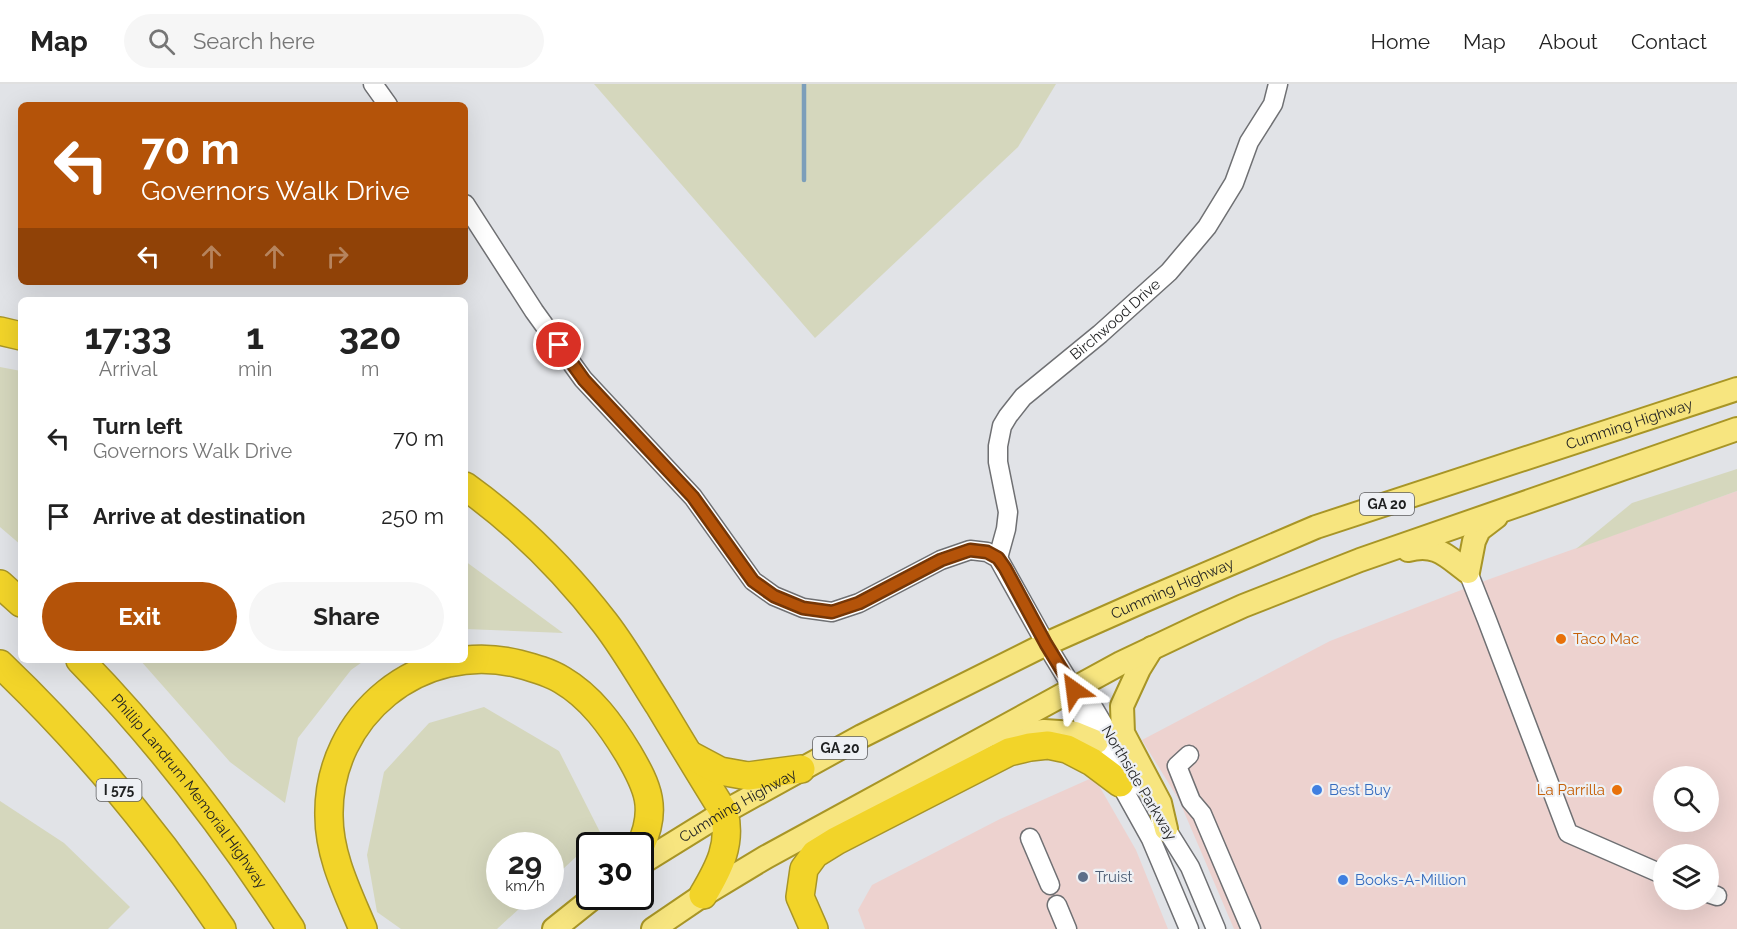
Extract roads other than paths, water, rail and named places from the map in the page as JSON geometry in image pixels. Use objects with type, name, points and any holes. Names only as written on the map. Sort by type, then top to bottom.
[{"type":"highway","points":[[0,331],[18,335]]},
{"type":"highway","points":[[468,488],[528,537],[559,568],[606,624],[724,812],[727,831],[725,852],[703,895]]},
{"type":"highway","points":[[0,584],[18,600]]},
{"type":"highway","points":[[468,660],[508,661],[534,668],[561,680],[584,696],[602,714],[616,733],[643,781],[649,797],[650,815],[647,832]]},
{"type":"highway","name":"Phillip Landrum Memorial Highway","points":[[83,663],[159,746],[244,857],[291,929]]},
{"type":"highway","points":[[363,929],[339,872],[331,845],[328,816],[331,786],[337,763],[347,739],[359,721],[391,689],[410,677],[433,667],[451,663]]},
{"type":"highway","name":"I 575","points":[[0,664],[70,734],[123,794],[222,929]]},
{"type":"highway","points":[[814,929],[800,897],[804,869],[815,854],[1009,752],[1048,745],[1067,749],[1092,762],[1120,783]]},
{"type":"highway","points":[[689,754],[720,771],[748,776],[801,769]]},
{"type":"highway","points":[[800,929],[793,908],[791,889],[797,866],[825,825]]},
{"type":"main road","name":"Cumming Highway","points":[[654,855],[724,812],[862,735],[1046,644],[1316,527],[1737,389]]},
{"type":"main road","points":[[653,929],[703,895],[766,857],[1121,663],[1243,606],[1360,560],[1737,429]]},
{"type":"main road","points":[[1360,560],[1419,547],[1434,549],[1468,572],[1474,541],[1479,530],[1502,512]]},
{"type":"main road","points":[[1152,648],[1139,669],[1122,706],[1123,733],[1160,803],[1166,829]]},
{"type":"main road","points":[[992,734],[1002,737],[1044,731],[1075,733],[1097,742]]},
{"type":"main road","points":[[554,929],[578,910]]},
{"type":"street","points":[[373,84],[386,102]]},
{"type":"street","name":"Birchwood Drive","points":[[998,558],[1008,512],[998,462],[1002,426],[1023,397],[1100,334],[1169,272],[1208,227],[1234,183],[1249,142],[1273,104],[1278,84]]},
{"type":"street","points":[[468,209],[534,311],[584,380],[693,497],[753,581],[774,596],[803,608],[832,612],[859,603],[941,560],[970,550],[987,552],[998,558],[1074,690]]},
{"type":"street","points":[[1468,572],[1568,833],[1653,870]]},
{"type":"street","name":"Northside Parkway","points":[[1074,690],[1083,719],[1151,839],[1188,929]]},
{"type":"street","name":"Northside Parkway","points":[[1074,690],[1093,707],[1190,867],[1214,924]]},
{"type":"street","points":[[1189,755],[1177,766],[1191,801],[1202,814],[1251,929]]},
{"type":"street","points":[[1030,838],[1050,885]]},
{"type":"street","points":[[1057,904],[1067,929]]},
{"type":"street","points":[[1188,929],[1214,924],[1242,907]]},
{"type":"waterway","points":[[804,84],[804,180]]},
{"type":"place","name":"Taco Mac","points":[[1561,639]]},
{"type":"place","name":"Best Buy","points":[[1317,790]]},
{"type":"place","name":"La Parrilla","points":[[1617,790]]},
{"type":"place","name":"Truist","points":[[1083,877]]},
{"type":"place","name":"Books-A-Million","points":[[1343,880]]}]
